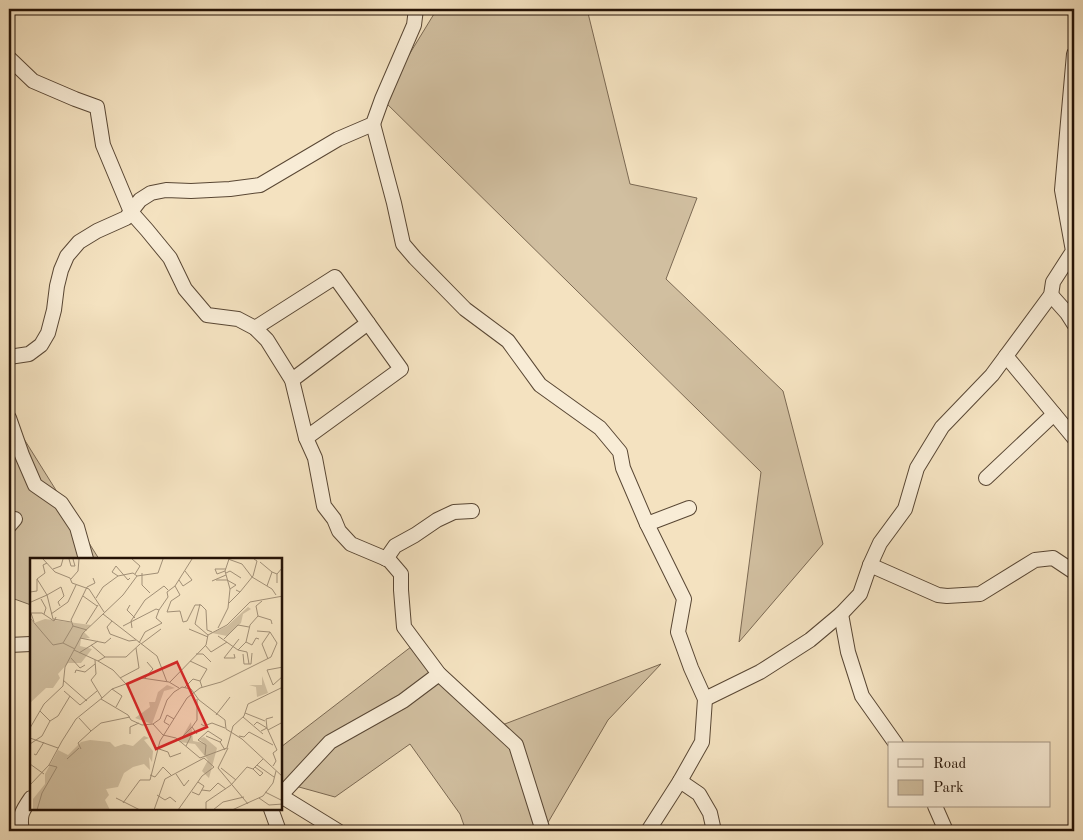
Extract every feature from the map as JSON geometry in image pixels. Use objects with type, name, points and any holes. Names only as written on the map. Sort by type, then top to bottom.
[{"type":"street","points":[[416,9],[414,25],[373,124],[403,244],[465,309],[508,341],[540,385],[600,428],[620,452],[623,468],[647,524],[684,599],[678,632],[705,699],[702,742],[648,831]]},
{"type":"street","points":[[705,699],[760,672],[810,640],[841,614],[860,594],[880,542],[905,509],[917,468],[942,427],[992,374],[1051,295],[1052,282],[1074,251],[1062,190],[1074,54]]},
{"type":"street","points":[[9,58],[32,81],[75,100],[97,107],[103,145],[131,212],[170,258],[185,289],[207,315],[238,319],[255,328],[267,340],[292,380],[306,438],[315,458],[324,506],[334,519],[339,531],[351,544],[389,560],[401,574],[404,627],[439,674],[516,744],[542,831]]},
{"type":"street","points":[[9,357],[29,354],[41,345],[48,333],[61,270],[68,256],[79,242],[97,230],[126,218],[140,200],[151,193],[166,190],[230,189],[260,185],[338,139],[373,124]]},
{"type":"street","points":[[255,328],[335,277],[401,369],[306,438]]},
{"type":"street","points":[[1051,295],[1074,324]]},
{"type":"street","points":[[292,380],[368,323]]},
{"type":"street","points":[[1006,356],[1074,438]]},
{"type":"street","points":[[986,478],[1054,414]]},
{"type":"street","points":[[9,418],[35,485],[61,503],[77,527],[86,558]]},
{"type":"street","points":[[647,524],[689,508]]},
{"type":"street","points":[[386,559],[395,546],[437,520],[454,512],[472,511]]},
{"type":"street","points":[[870,565],[938,595],[947,596],[980,594],[1035,560],[1053,558],[1074,572]]},
{"type":"street","points":[[841,614],[848,652],[862,696],[895,742]]},
{"type":"street","points":[[9,645],[30,644]]},
{"type":"street","points":[[282,794],[330,742],[403,701],[439,674]]},
{"type":"street","points":[[680,781],[699,794],[710,813],[714,831]]},
{"type":"street","points":[[282,796],[338,831]]},
{"type":"street","points":[[22,831],[21,812],[30,799]]},
{"type":"street","points":[[936,808],[946,831]]},
{"type":"street","points":[[272,810],[279,831]]},
{"type":"green space","points":[[437,9],[587,9],[630,184],[697,198],[666,279],[783,391],[823,544],[739,642],[761,472],[382,99]]},
{"type":"green space","points":[[9,415],[98,558],[30,558],[30,605],[9,597]]},
{"type":"green space","points":[[416,643],[497,727],[661,664],[608,720],[543,831],[466,831],[460,814],[410,744],[335,797],[282,782],[282,746]]}]
